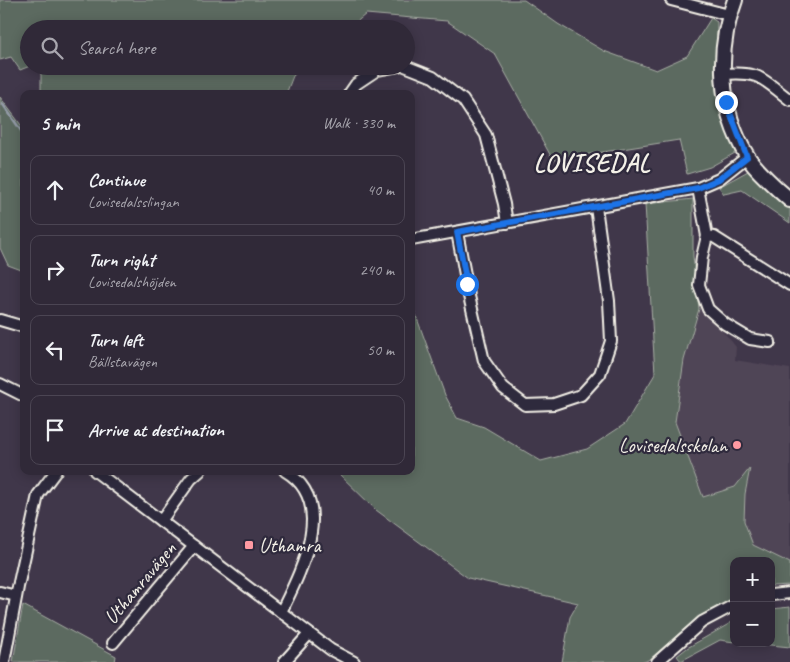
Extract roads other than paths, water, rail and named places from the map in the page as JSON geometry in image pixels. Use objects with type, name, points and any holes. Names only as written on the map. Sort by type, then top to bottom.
[{"type":"street","points":[[671,0],[729,15]]},
{"type":"street","points":[[735,0],[729,15],[724,39],[726,102],[747,157],[790,200]]},
{"type":"street","points":[[415,70],[433,77],[463,100],[486,135],[507,223]]},
{"type":"street","points":[[724,74],[748,73],[766,80],[790,100]]},
{"type":"street","points":[[352,90],[356,84],[370,75]]},
{"type":"street","points":[[415,239],[698,188],[719,179],[747,157]]},
{"type":"street","points":[[698,188],[707,236],[702,257],[699,285],[708,309],[725,324],[750,339],[770,342]]},
{"type":"street","points":[[457,232],[484,361],[503,388],[525,404],[554,404],[581,395],[600,374],[611,341],[609,301],[596,206]]},
{"type":"street","points":[[707,236],[714,237],[790,285]]},
{"type":"street","points":[[0,320],[20,326]]},
{"type":"street","points":[[0,384],[20,393]]},
{"type":"street","points":[[4,662],[38,495],[53,475]]},
{"type":"street","name":"Uthamravägen","points":[[100,475],[309,634],[331,650],[354,662]]},
{"type":"street","points":[[161,521],[196,475]]},
{"type":"street","points":[[281,612],[298,578],[311,538],[312,515],[306,492],[291,475]]},
{"type":"street","name":"Uthamravägen","points":[[113,643],[194,546]]},
{"type":"street","points":[[0,592],[16,596]]},
{"type":"street","points":[[775,594],[790,592]]},
{"type":"street","points":[[657,662],[702,622],[730,607]]},
{"type":"street","points":[[284,662],[309,634]]},
{"type":"waterway","points":[[2,103],[20,129]]},
{"type":"place","name":"Lovisedalsskolan","points":[[737,445]]},
{"type":"place","name":"Uthamra","points":[[249,545]]},
{"type":"district","name":"LOVISEDAL","points":[[592,163]]}]
